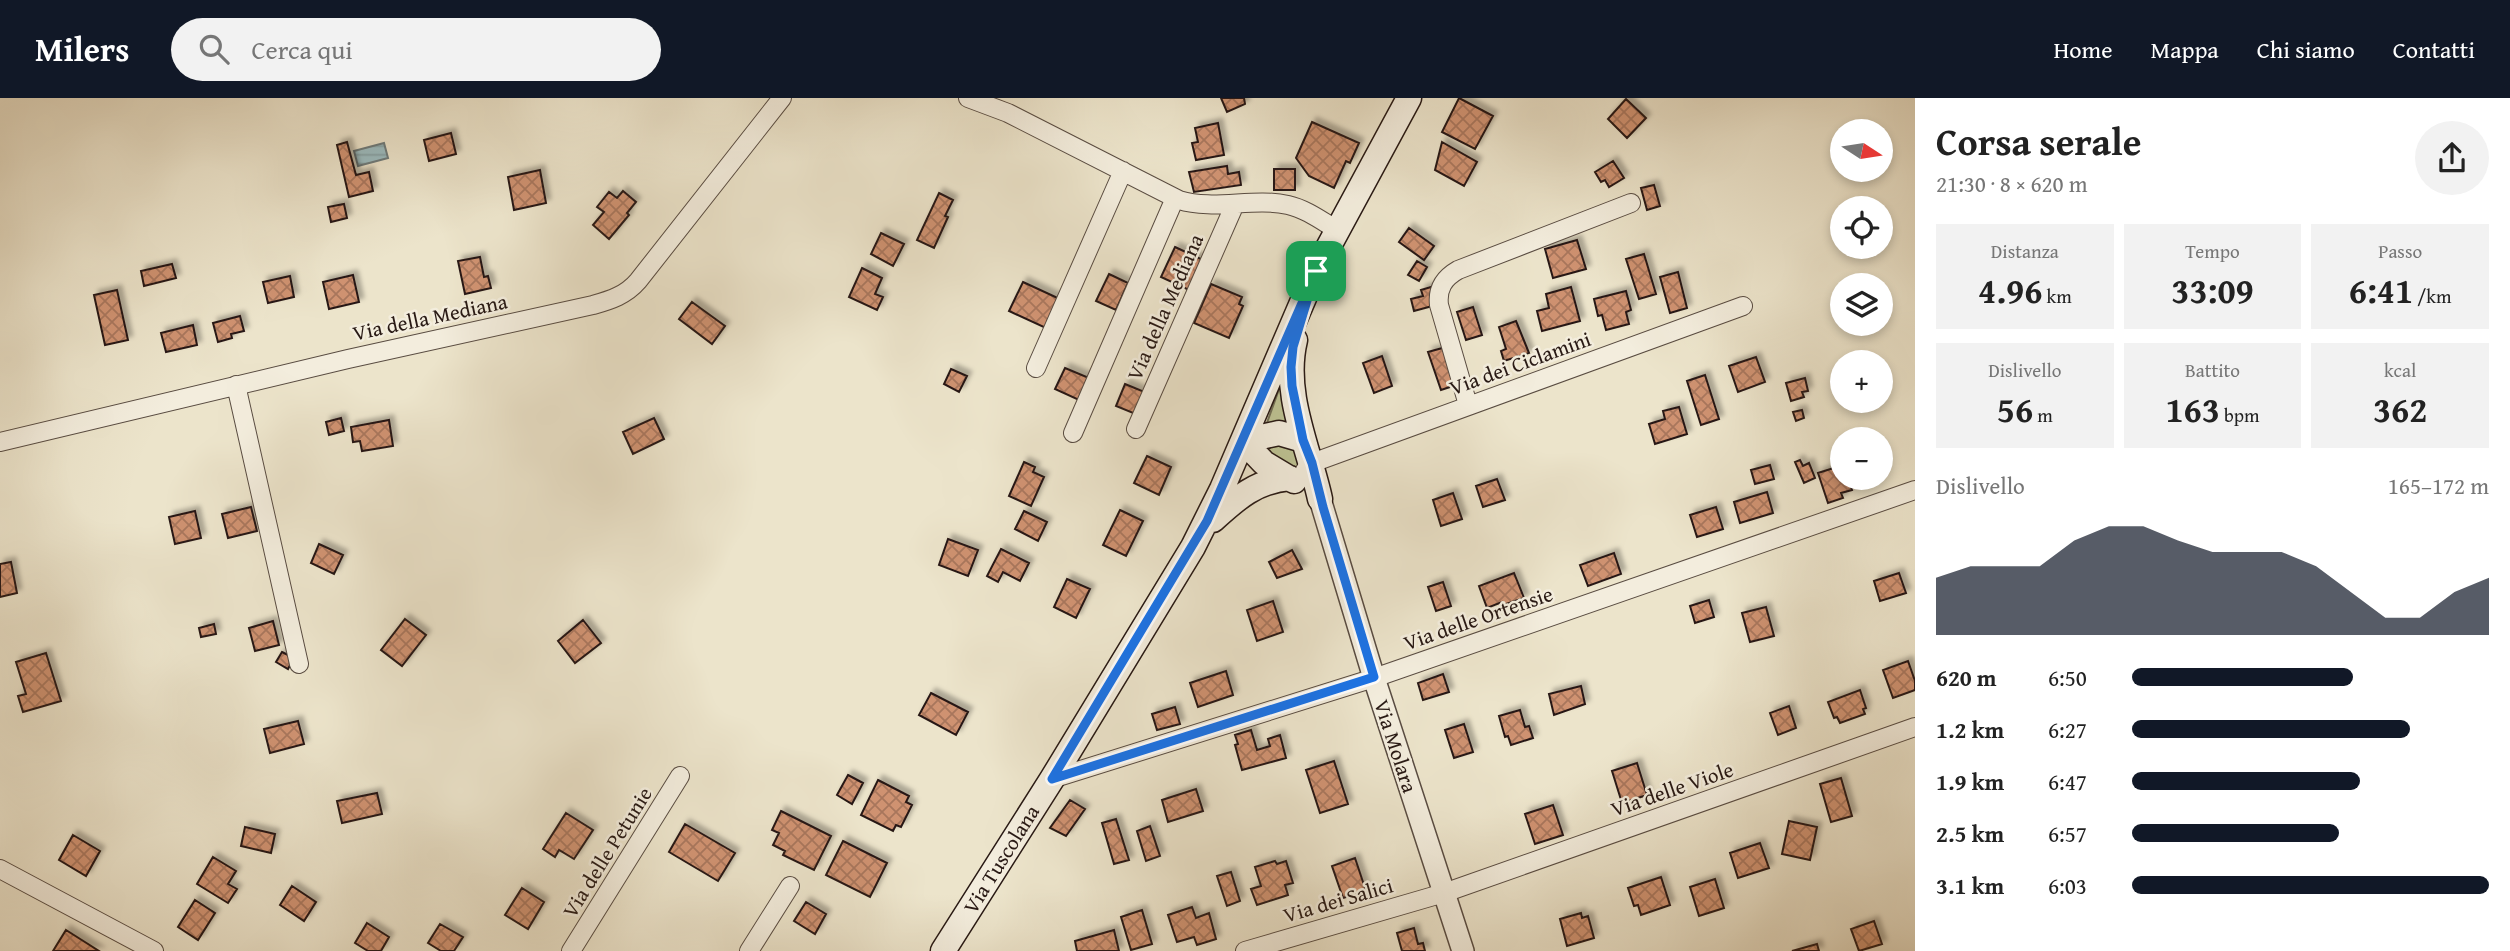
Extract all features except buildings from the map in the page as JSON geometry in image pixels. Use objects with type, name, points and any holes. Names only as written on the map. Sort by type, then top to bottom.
[{"type":"main road","name":"Via Tuscolana","points":[[943,951],[1052,779],[1201,532],[1316,271],[1409,98]]},
{"type":"main road","points":[[1316,271],[1294,342],[1291,367],[1293,392],[1320,499]]},
{"type":"main road","points":[[1243,441],[1279,433],[1308,451]]},
{"type":"main road","points":[[1243,441],[1264,463],[1320,499]]},
{"type":"main road","points":[[1201,532],[1246,491],[1268,481],[1290,478]]},
{"type":"street","name":"Via della Mediana","points":[[0,442],[593,304],[625,293],[638,281],[782,98]]},
{"type":"street","name":"Via della Mediana","points":[[968,98],[1008,113],[1175,198],[1193,204],[1291,206],[1337,230]]},
{"type":"street","points":[[1037,368],[1123,171]]},
{"type":"street","points":[[1073,433],[1175,198]]},
{"type":"street","points":[[1468,405],[1439,305],[1438,296],[1443,282],[1458,270],[1631,203]]},
{"type":"street","name":"Via della Mediana","points":[[1136,429],[1234,204]]},
{"type":"street","name":"Via dei Ciclamini","points":[[1290,478],[1304,471],[1308,451],[1468,405],[1743,306]]},
{"type":"street","points":[[236,385],[299,664]]},
{"type":"street","name":"Via delle Ortensie","points":[[1052,779],[1374,677],[1915,490]]},
{"type":"street","name":"Via Molara","points":[[1320,499],[1374,677],[1463,951]]},
{"type":"street","name":"Via delle Viole","points":[[1444,893],[1915,727]]},
{"type":"street","name":"Via delle Petunie","points":[[571,951],[680,776]]},
{"type":"street","points":[[0,869],[154,951]]},
{"type":"street","points":[[749,951],[790,886]]},
{"type":"street","name":"Via dei Salici","points":[[1245,951],[1444,893]]},
{"type":"green space","points":[[1282,381],[1295,428],[1264,431]]},
{"type":"green space","points":[[1270,440],[1300,450],[1302,466],[1291,472],[1259,446]]},
{"type":"water","points":[[384,143],[388,158],[358,166],[354,151]]},
{"type":"route","points":[[1316,271],[1293,347],[1292,386],[1303,440],[1374,677],[1052,779],[1207,521],[1316,271]]}]
